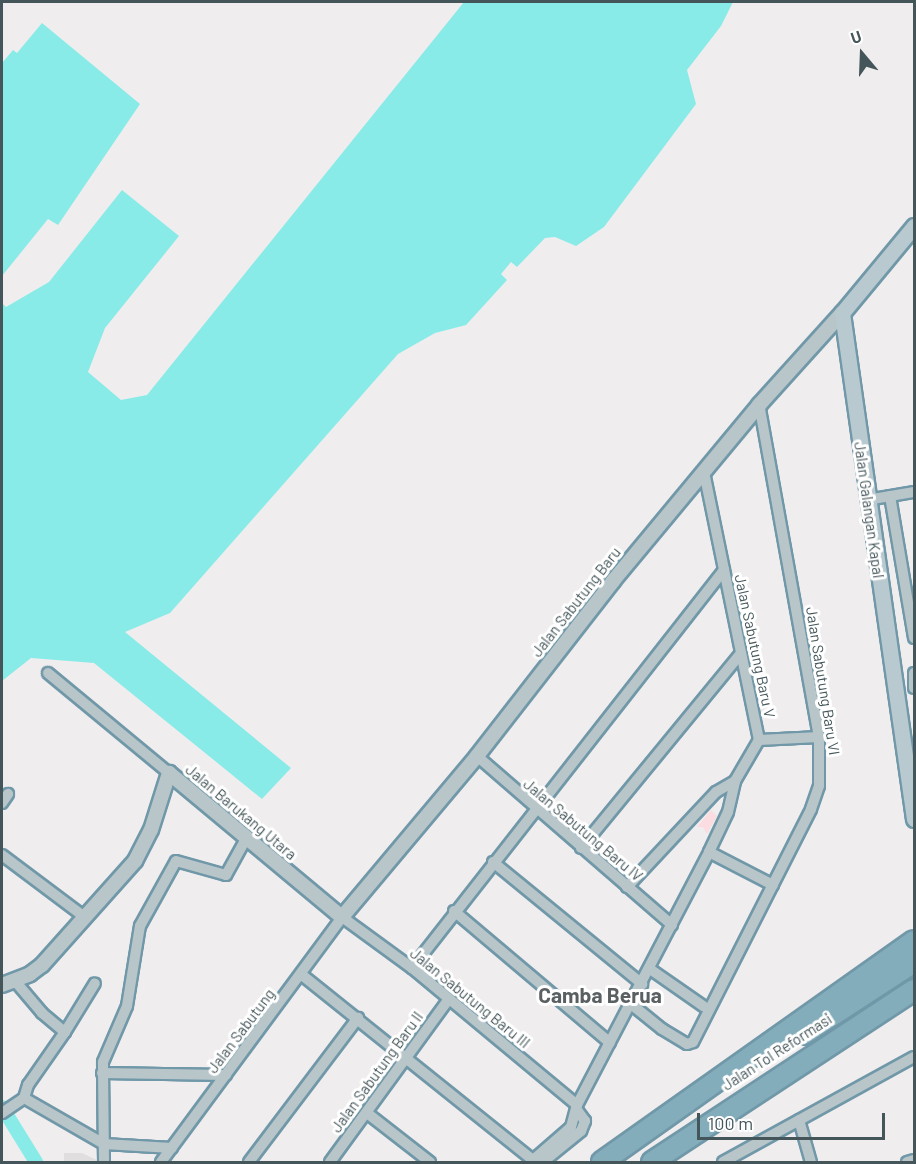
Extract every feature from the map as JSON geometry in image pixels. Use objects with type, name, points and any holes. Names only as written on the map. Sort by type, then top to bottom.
[{"type":"highway","points":[[602,1162],[915,941]]},
{"type":"highway","name":"Jalan Tol Reformasi","points":[[609,1162],[915,962]]},
{"type":"highway","name":"Jalan Tol Reformasi","points":[[652,1162],[915,990]]},
{"type":"main road","points":[[842,313],[915,226]]},
{"type":"main road","name":"Jalan Galangan Kapal","points":[[842,313],[867,500],[915,819]]},
{"type":"street","name":"Jalan Sabutung Baru","points":[[342,917],[477,756],[612,581],[704,474],[759,405],[842,313]]},
{"type":"street","name":"Jalan Sabutung Baru VI","points":[[631,1004],[672,1035],[687,1044],[693,1042],[815,800],[821,775],[819,737],[759,405]]},
{"type":"street","name":"Jalan Sabutung Baru V","points":[[704,474],[759,741],[735,781],[728,812],[710,852]]},
{"type":"street","points":[[867,500],[915,492]]},
{"type":"street","points":[[890,496],[915,638]]},
{"type":"street","points":[[412,968],[454,911],[724,570]]},
{"type":"street","points":[[580,848],[741,653]]},
{"type":"street","points":[[48,673],[169,773]]},
{"type":"street","points":[[915,673],[915,688]]},
{"type":"street","points":[[759,741],[819,737]]},
{"type":"street","name":"Jalan Sabutung Baru IV","points":[[477,756],[535,810],[672,925]]},
{"type":"street","name":"Jalan Barukang Utara","points":[[8,983],[42,964],[86,918],[143,850],[169,773],[342,917]]},
{"type":"street","points":[[627,887],[716,792],[735,781]]},
{"type":"street","points":[[2,803],[8,794]]},
{"type":"street","points":[[104,1162],[102,1073],[108,1047],[127,1006],[140,926],[175,862],[226,875],[247,837]]},
{"type":"street","points":[[302,975],[533,1160],[571,1127],[577,1108],[710,852],[773,885]]},
{"type":"street","points":[[2,855],[86,918]]},
{"type":"street","points":[[493,862],[642,984]]},
{"type":"street","points":[[454,911],[610,1044]]},
{"type":"street","name":"Jalan Sabutung Baru III","points":[[342,917],[412,968],[577,1108]]},
{"type":"street","name":"Jalan Sabutung","points":[[161,1162],[302,975],[342,917]]},
{"type":"street","points":[[650,969],[703,1006]]},
{"type":"street","points":[[8,983],[65,1032]]},
{"type":"street","points":[[2,1113],[24,1098],[28,1085],[65,1032],[95,983]]},
{"type":"street","name":"Jalan Sabutung Baru II","points":[[330,1162],[448,1000]]},
{"type":"street","points":[[249,1162],[358,1018]]},
{"type":"street","points":[[723,1162],[915,1057]]},
{"type":"street","points":[[102,1073],[226,1076]]},
{"type":"street","points":[[24,1098],[104,1144],[172,1148]]},
{"type":"street","points":[[542,1162],[581,1131],[585,1121],[577,1108]]},
{"type":"street","points":[[367,1113],[430,1162]]},
{"type":"street","points":[[799,1120],[811,1162]]},
{"type":"street","points":[[907,1162],[915,1160]]},
{"type":"shaded area","points":[[711,810],[717,816],[707,834],[703,827],[697,827]]},
{"type":"shaded area","points":[[64,1153],[82,1153],[101,1162],[64,1162]]},
{"type":"water","points":[[464,2],[733,2],[721,26],[687,70],[696,104],[604,227],[576,246],[555,237],[545,238],[517,267],[511,262],[501,274],[507,280],[466,325],[435,333],[398,354],[170,613],[125,632],[291,768],[262,799],[94,663],[31,658],[2,681],[2,303],[6,307],[49,282],[122,190],[179,236],[105,328],[88,372],[121,400],[147,395]]},
{"type":"water","points":[[42,23],[140,104],[58,225],[48,219],[2,276],[2,63],[13,50],[17,53]]},
{"type":"waterway","points":[[2,1107],[36,1162]]},
{"type":"district","name":"Camba Berua","points":[[600,995]]}]
